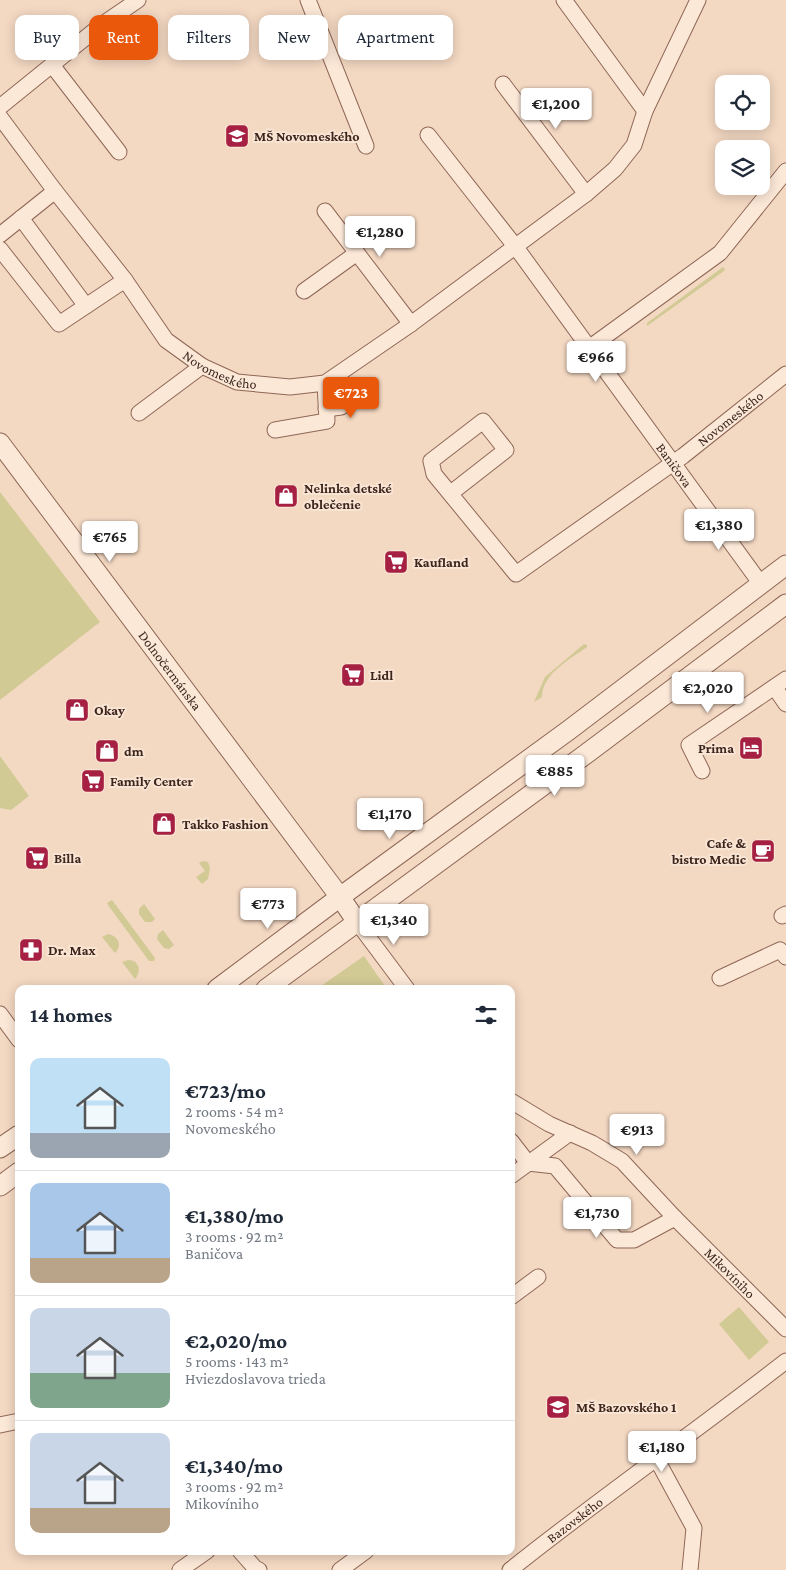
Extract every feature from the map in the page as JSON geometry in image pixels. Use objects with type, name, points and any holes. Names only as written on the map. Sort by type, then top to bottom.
[{"type":"street","points":[[0,107],[100,26],[138,0]]},
{"type":"street","points":[[308,0],[366,146]]},
{"type":"street","points":[[564,0],[645,111]]},
{"type":"street","name":"Novomeského","points":[[0,117],[55,192],[125,280],[166,340],[202,366],[237,382],[290,387],[325,383],[411,324],[586,194],[615,169],[634,145],[645,111],[693,3]]},
{"type":"street","points":[[52,65],[118,152]]},
{"type":"street","points":[[503,84],[586,194]]},
{"type":"street","points":[[428,135],[515,246]]},
{"type":"street","points":[[589,348],[720,253],[786,171]]},
{"type":"street","points":[[0,235],[55,192]]},
{"type":"street","points":[[325,211],[411,324]]},
{"type":"street","points":[[21,218],[86,306]]},
{"type":"street","name":"Baničova","points":[[515,246],[761,584]]},
{"type":"street","points":[[0,249],[59,324],[125,280]]},
{"type":"street","points":[[304,291],[357,253]]},
{"type":"street","points":[[139,413],[202,366]]},
{"type":"street","name":"Novomeského","points":[[450,493],[516,574],[674,462],[786,374]]},
{"type":"street","points":[[275,430],[327,421],[325,383]]},
{"type":"street","points":[[326,409],[341,407],[364,394]]},
{"type":"street","points":[[483,420],[506,450],[450,493],[434,474],[431,461],[483,420]]},
{"type":"street","name":"Dolnočermánska","points":[[0,443],[340,897],[356,922]]},
{"type":"street","points":[[222,985],[569,730],[786,565]]},
{"type":"street","points":[[271,985],[784,611],[761,584]]},
{"type":"street","points":[[702,771],[688,745],[781,684],[786,704]]},
{"type":"street","points":[[569,730],[586,754]]},
{"type":"street","points":[[356,922],[404,985]]},
{"type":"street","points":[[720,978],[780,950],[786,957]]},
{"type":"street","points":[[0,1014],[15,1035]]},
{"type":"street","name":"Mikovíniho","points":[[515,1103],[549,1124],[592,1143],[622,1161],[675,1218],[786,1329]]},
{"type":"street","points":[[515,1173],[570,1133]]},
{"type":"street","points":[[0,1148],[15,1138]]},
{"type":"street","points":[[515,1147],[528,1163],[555,1166],[617,1240],[634,1240],[675,1218]]},
{"type":"street","points":[[0,1186],[15,1175]]},
{"type":"street","points":[[515,1294],[538,1277]]},
{"type":"street","name":"Bazovského","points":[[514,1561],[717,1415],[786,1361]]},
{"type":"street","points":[[0,1425],[15,1422]]},
{"type":"street","points":[[656,1458],[694,1528],[690,1570]]},
{"type":"street","points":[[180,1570],[201,1555]]},
{"type":"street","points":[[244,1555],[259,1570]]},
{"type":"street","points":[[340,1570],[361,1555]]},
{"type":"shaded area","points":[[723,267],[724,271],[647,326],[647,323]]},
{"type":"shaded area","points":[[0,492],[100,622],[0,700]]},
{"type":"shaded area","points":[[584,644],[587,647],[565,662],[552,674],[543,689],[542,697],[534,702],[545,677]]},
{"type":"shaded area","points":[[0,756],[29,796],[11,810],[0,808]]},
{"type":"shaded area","points":[[203,861],[208,862],[210,868],[208,879],[202,884],[196,877],[205,871],[199,863]]},
{"type":"shaded area","points":[[112,900],[155,958],[154,961],[149,961],[108,905],[107,903]]},
{"type":"shaded area","points":[[144,904],[155,919],[152,922],[145,922],[139,914],[139,909]]},
{"type":"shaded area","points":[[163,930],[174,945],[169,949],[164,948],[157,939],[158,934]]},
{"type":"shaded area","points":[[108,934],[118,941],[119,947],[115,953],[102,937]]},
{"type":"shaded area","points":[[364,956],[384,985],[322,985]]},
{"type":"shaded area","points":[[132,960],[138,966],[139,969],[135,979],[122,962]]},
{"type":"shaded area","points":[[739,1307],[769,1342],[749,1360],[719,1324]]},
{"type":"place","name":"MŠ Novomeského","points":[[237,136]]},
{"type":"place","name":"Nelinka detské oblečenie","points":[[286,496]]},
{"type":"place","name":"Kaufland","points":[[396,562]]},
{"type":"place","name":"Lidl","points":[[353,675]]},
{"type":"place","name":"Okay","points":[[77,710]]},
{"type":"place","name":"Prima","points":[[751,748]]},
{"type":"place","name":"dm","points":[[107,751]]},
{"type":"place","name":"Family Center","points":[[93,781]]},
{"type":"place","name":"Takko Fashion","points":[[164,824]]},
{"type":"place","name":"Cafe & bistro Medic","points":[[763,851]]},
{"type":"place","name":"Billa","points":[[37,858]]},
{"type":"place","name":"Dr. Max","points":[[31,950]]},
{"type":"place","name":"MŠ Bazovského 1","points":[[558,1407]]}]
